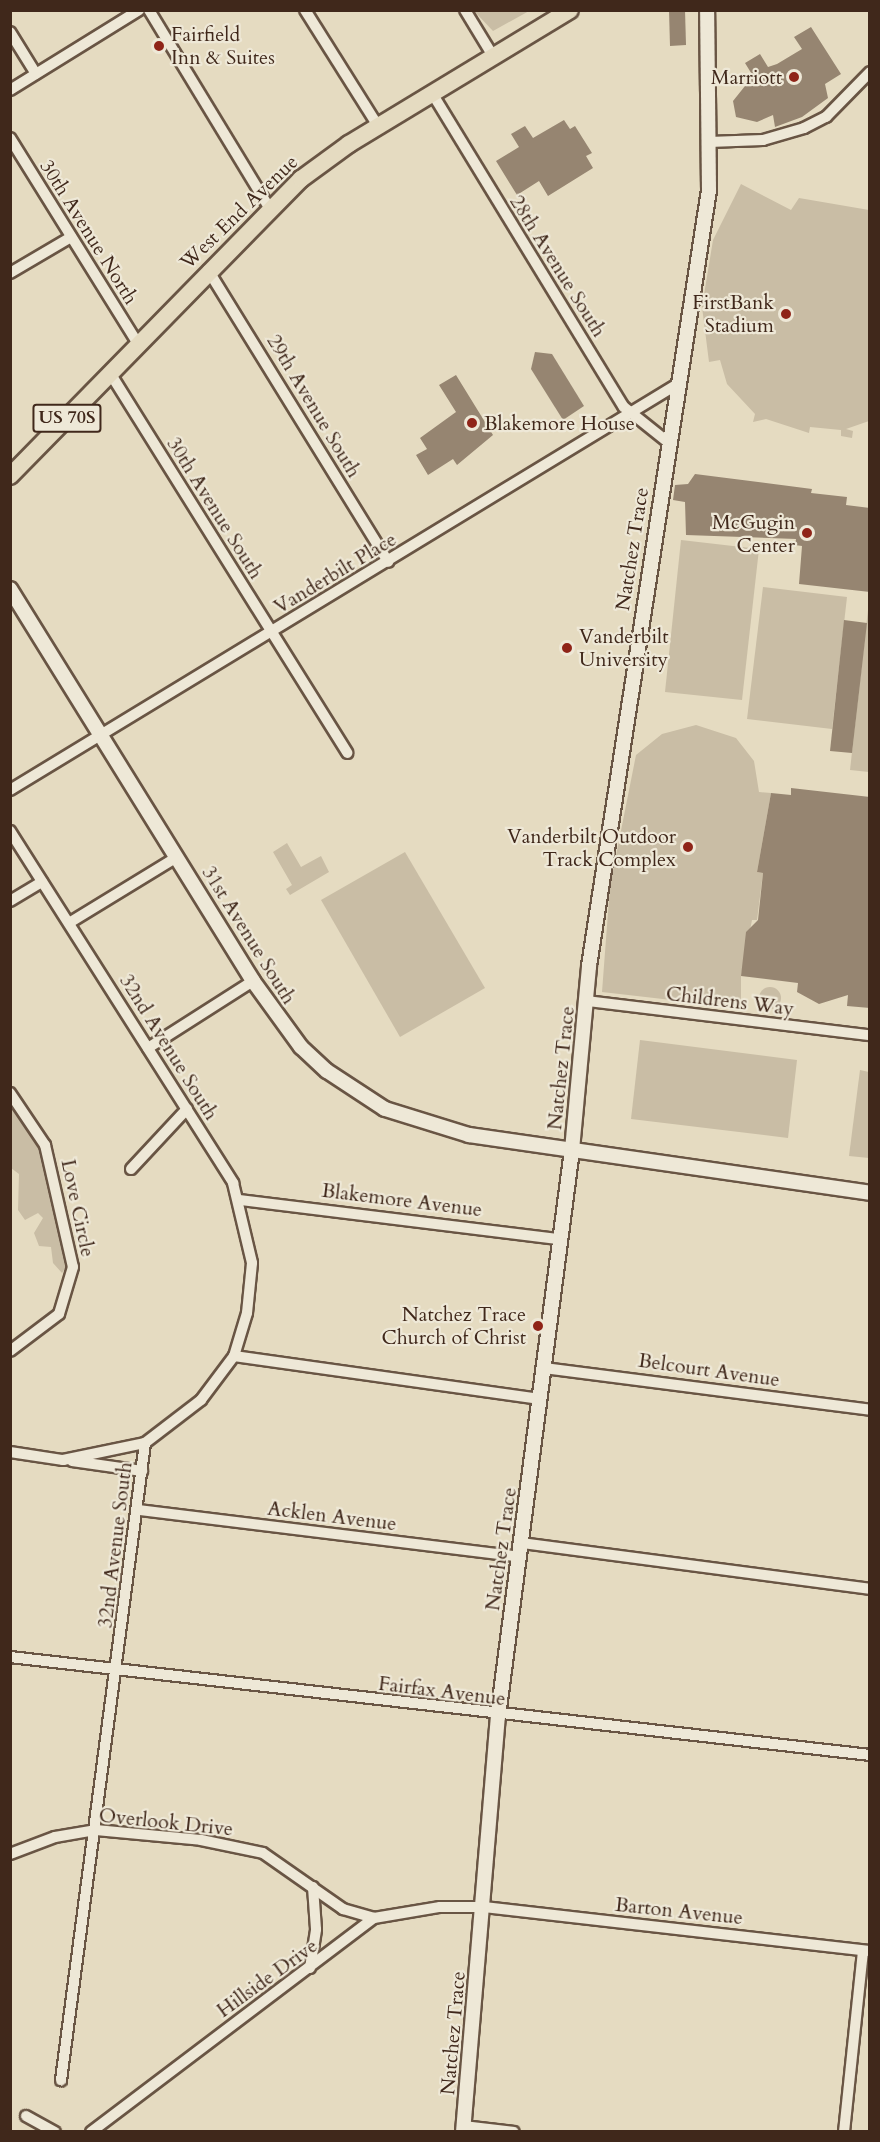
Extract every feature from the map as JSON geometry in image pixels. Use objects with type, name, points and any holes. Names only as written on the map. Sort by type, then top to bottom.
[{"type":"main road","name":"West End Avenue","points":[[10,477],[269,207],[378,126],[570,10]]},
{"type":"main road","name":"Natchez Trace","points":[[464,2129],[498,1716],[572,1150],[587,1001],[676,385],[706,217],[709,142],[707,10]]},
{"type":"main road","name":"31st Avenue South","points":[[10,589],[253,981],[301,1047],[327,1071],[385,1109],[459,1132],[572,1150]]},
{"type":"main road","points":[[572,1150],[870,1193]]},
{"type":"street","points":[[10,90],[139,10]]},
{"type":"street","points":[[149,10],[269,207]]},
{"type":"street","points":[[305,10],[378,126]]},
{"type":"street","points":[[465,10],[493,56]]},
{"type":"street","points":[[10,32],[36,74]]},
{"type":"street","points":[[709,142],[792,134],[826,117],[870,72]]},
{"type":"street","name":"28th Avenue South","points":[[432,93],[630,414],[669,443]]},
{"type":"street","name":"30th Avenue North","points":[[10,138],[138,344]]},
{"type":"street","points":[[10,273],[71,237]]},
{"type":"street","name":"29th Avenue South","points":[[208,270],[388,562]]},
{"type":"street","name":"30th Avenue South","points":[[110,373],[347,753]]},
{"type":"street","name":"Vanderbilt Place","points":[[10,790],[676,385]]},
{"type":"street","name":"32nd Avenue South","points":[[10,831],[187,1109],[240,1200],[252,1263],[247,1313],[234,1356],[201,1400],[145,1443],[140,1510],[61,2080]]},
{"type":"street","points":[[69,924],[177,857]]},
{"type":"street","points":[[10,901],[42,882]]},
{"type":"street","points":[[148,1048],[253,981]]},
{"type":"street","name":"Childrens Way","points":[[587,1001],[870,1035]]},
{"type":"street","name":"Love Circle","points":[[10,1093],[45,1145],[73,1267],[59,1314],[10,1351]]},
{"type":"street","points":[[131,1168],[187,1109]]},
{"type":"street","name":"Blakemore Avenue","points":[[240,1200],[559,1239]]},
{"type":"street","points":[[234,1356],[540,1399]]},
{"type":"street","name":"Belcourt Avenue","points":[[544,1368],[870,1410]]},
{"type":"street","points":[[63,1460],[145,1443]]},
{"type":"street","points":[[10,1452],[142,1471]]},
{"type":"street","name":"Acklen Avenue","points":[[140,1510],[520,1557]]},
{"type":"street","points":[[522,1543],[870,1589]]},
{"type":"street","name":"Fairfax Avenue","points":[[10,1657],[498,1716],[870,1755]]},
{"type":"street","name":"Overlook Drive","points":[[10,1854],[55,1837],[96,1830],[201,1840],[263,1853],[343,1909],[374,1918]]},
{"type":"street","points":[[310,1968],[316,1929],[313,1887]]},
{"type":"street","name":"Hillside Drive","points":[[91,2132],[374,1918],[440,1907],[484,1907]]},
{"type":"street","name":"Barton Avenue","points":[[484,1907],[866,1951]]},
{"type":"street","points":[[844,2132],[866,1951]]},
{"type":"street","points":[[26,2116],[55,2132]]},
{"type":"street","points":[[464,2129],[514,2132]]},
{"type":"shaded area","points":[[474,11],[529,11],[493,31]]},
{"type":"shaded area","name":"FirstBank Stadium","points":[[741,184],[791,210],[799,198],[869,210],[869,421],[846,429],[853,431],[852,438],[841,436],[841,430],[810,427],[809,433],[766,419],[753,422],[755,414],[727,384],[720,360],[709,362],[702,307],[713,240]]},
{"type":"shaded area","points":[[681,540],[759,549],[742,700],[665,692]]},
{"type":"shaded area","points":[[763,587],[847,597],[832,729],[747,719]]},
{"type":"shaded area","points":[[868,610],[870,610],[869,772],[850,770]]},
{"type":"shaded area","name":"Vanderbilt Outdoor Track Complex","points":[[696,725],[736,738],[754,761],[759,792],[771,793],[757,872],[763,873],[757,920],[752,920],[741,976],[741,1008],[602,992],[610,886],[636,755],[662,734]]},
{"type":"shaded area","points":[[287,843],[301,867],[321,856],[329,872],[290,895],[286,889],[292,885],[273,852]]},
{"type":"shaded area","points":[[405,852],[485,988],[400,1037],[321,900]]},
{"type":"shaded area","points":[[770,987],[778,990],[781,998],[778,1006],[770,1009],[762,1006],[759,998],[762,990]]},
{"type":"shaded area","points":[[640,1040],[797,1060],[788,1138],[631,1119]]},
{"type":"shaded area","points":[[860,1070],[869,1072],[869,1158],[849,1156]]},
{"type":"shaded area","points":[[10,1104],[47,1161],[68,1264],[62,1273],[53,1263],[51,1247],[39,1246],[34,1233],[43,1218],[38,1213],[25,1220],[18,1210],[19,1174],[11,1168]]},
{"type":"building","points":[[669,10],[685,10],[686,45],[670,46]]},
{"type":"building","name":"Marriott","points":[[811,27],[841,74],[825,84],[828,98],[802,117],[775,127],[773,115],[757,122],[736,117],[733,101],[753,76],[745,63],[760,54],[768,67],[777,64],[802,49],[794,37]]},
{"type":"building","points":[[564,120],[570,129],[575,126],[592,153],[586,156],[593,168],[548,196],[539,181],[517,195],[496,161],[519,147],[511,134],[525,126],[533,138]]},
{"type":"building","points":[[535,352],[552,354],[584,406],[563,420],[531,369]]},
{"type":"building","name":"Blakemore House","points":[[456,375],[493,435],[457,465],[453,459],[428,475],[416,455],[427,449],[420,438],[456,412],[439,385]]},
{"type":"building","name":"McGugin Center","points":[[695,474],[812,489],[811,493],[847,497],[846,505],[870,508],[870,592],[799,584],[802,546],[795,545],[796,539],[686,535],[685,502],[673,500],[675,485],[688,484]]},
{"type":"building","points":[[844,620],[867,623],[852,753],[830,751]]},
{"type":"building","points":[[791,788],[870,797],[870,1008],[847,1006],[848,995],[819,1004],[797,992],[798,983],[741,976],[746,932],[758,920],[763,873],[757,872],[771,793],[791,795]]},
{"type":"place","name":"Fairfield Inn & Suites","points":[[159,46]]},
{"type":"place","name":"Marriott","points":[[794,77]]},
{"type":"place","name":"FirstBank Stadium","points":[[786,314]]},
{"type":"place","name":"Blakemore House","points":[[472,423]]},
{"type":"place","name":"McGugin Center","points":[[807,533]]},
{"type":"place","name":"Vanderbilt University","points":[[567,648]]},
{"type":"place","name":"Vanderbilt Outdoor Track Complex","points":[[688,847]]},
{"type":"place","name":"Natchez Trace Church of Christ","points":[[538,1326]]}]
